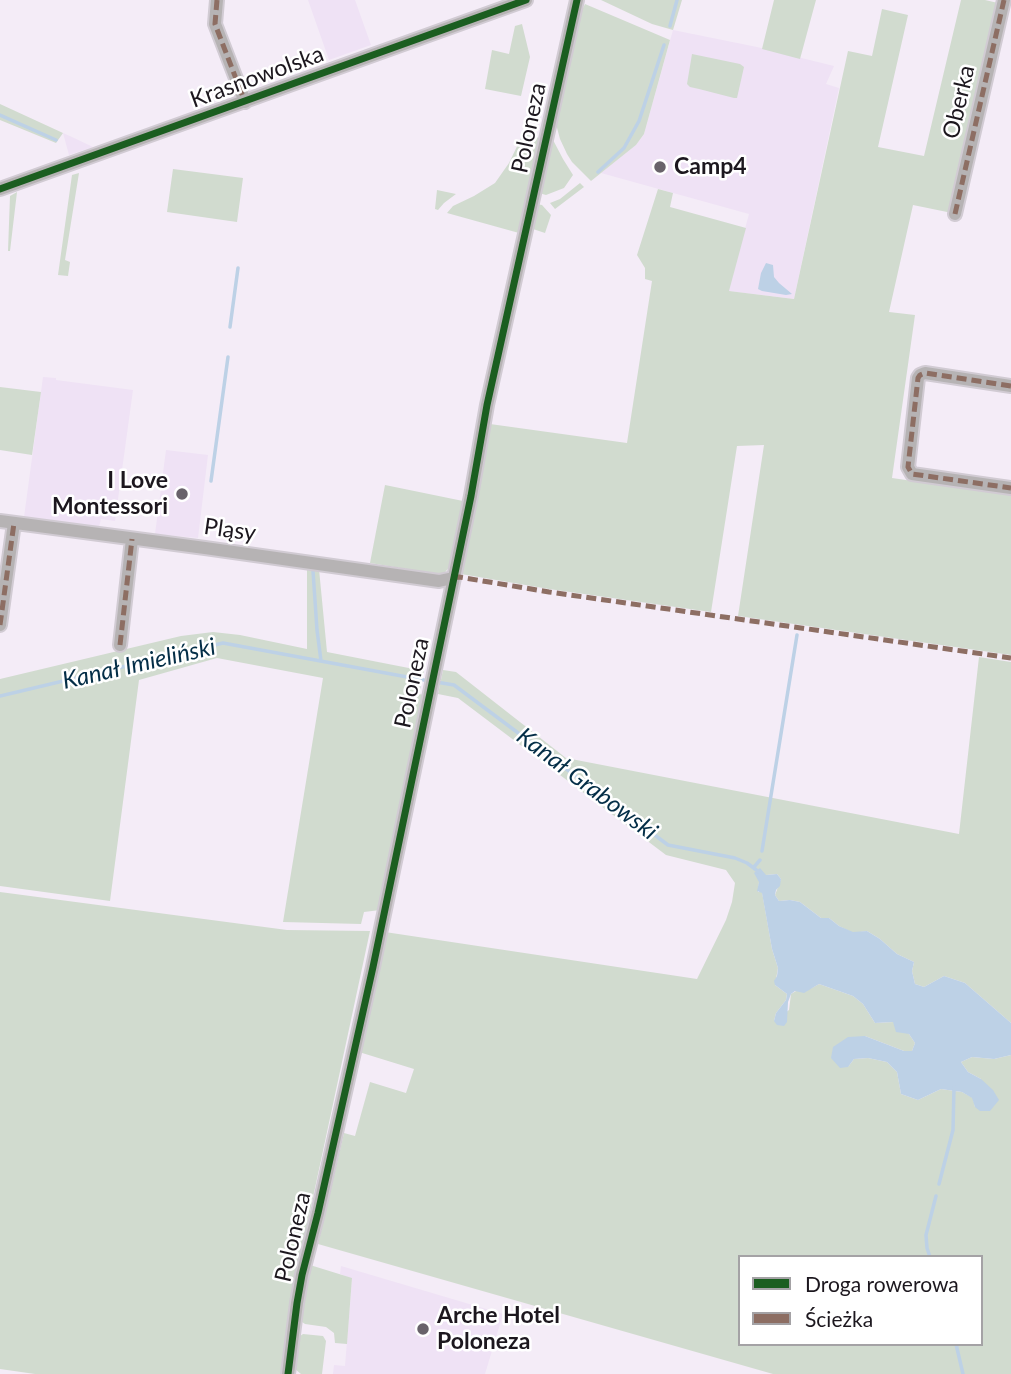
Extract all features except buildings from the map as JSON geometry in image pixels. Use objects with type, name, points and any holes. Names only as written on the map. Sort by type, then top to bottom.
[{"type":"street","points":[[217,0],[215,24],[245,102]]},
{"type":"street","name":"Krasnowolska","points":[[0,190],[526,0]]},
{"type":"street","name":"Poloneza","points":[[288,1374],[302,1275],[373,967],[497,358],[577,0]]},
{"type":"street","name":"Oberka","points":[[955,214],[1004,0]]},
{"type":"street","points":[[1011,386],[925,373],[920,375],[908,467],[912,474],[1011,488]]},
{"type":"street","name":"Pląsy","points":[[0,522],[439,581],[453,579]]},
{"type":"street","points":[[0,625],[14,523]]},
{"type":"street","points":[[120,645],[132,539]]},
{"type":"shaded area","points":[[308,0],[355,0],[371,45],[329,60]]},
{"type":"shaded area","points":[[601,0],[682,0],[673,30],[652,24]]},
{"type":"shaded area","points":[[774,0],[816,0],[800,59],[762,49]]},
{"type":"shaded area","points":[[961,0],[998,3],[952,213],[913,205],[889,312],[915,315],[892,478],[1011,495],[1011,655],[738,616],[764,445],[737,446],[711,612],[461,574],[490,424],[627,443],[652,281],[645,279],[645,268],[637,255],[658,189],[673,193],[670,207],[746,228],[729,291],[794,299],[848,51],[872,56],[882,9],[908,15],[878,147],[924,156]]},
{"type":"shaded area","points":[[585,4],[670,40],[644,134],[636,145],[591,181],[567,154],[556,124]]},
{"type":"shaded area","points":[[522,24],[530,57],[521,96],[485,89],[492,50],[509,54],[515,26]]},
{"type":"shaded area","points":[[673,30],[834,66],[826,84],[839,88],[794,299],[728,291],[749,214],[601,173],[636,145],[644,134]]},
{"type":"shaded area","points":[[692,54],[744,67],[737,98],[690,87],[687,84]]},
{"type":"shaded area","points":[[0,104],[63,133],[56,143],[0,120]]},
{"type":"shaded area","points":[[63,133],[72,137],[93,147],[69,155]]},
{"type":"shaded area","points":[[523,134],[540,138],[519,233],[447,213],[453,206],[495,183],[509,163]]},
{"type":"shaded area","points":[[552,138],[573,175],[564,188],[546,195],[539,193]]},
{"type":"shaded area","points":[[173,169],[243,178],[237,222],[167,212]]},
{"type":"shaded area","points":[[79,173],[65,260],[70,262],[68,276],[58,275],[72,175]]},
{"type":"shaded area","points":[[580,183],[584,187],[555,209],[550,203],[560,199]]},
{"type":"shaded area","points":[[437,190],[456,194],[438,210],[435,209]]},
{"type":"shaded area","points":[[17,192],[10,251],[8,251],[10,196]]},
{"type":"shaded area","points":[[536,204],[542,205],[551,215],[545,233],[530,228]]},
{"type":"shaded area","points":[[43,377],[133,390],[115,521],[101,519],[99,527],[24,517]]},
{"type":"shaded area","points":[[0,387],[41,392],[32,455],[0,450]]},
{"type":"shaded area","name":"I Love Montessori","points":[[166,450],[208,455],[198,538],[155,534]]},
{"type":"shaded area","points":[[385,485],[463,501],[450,566],[443,575],[370,563]]},
{"type":"shaded area","points":[[307,568],[319,569],[327,652],[424,671],[419,694],[424,695],[380,910],[364,912],[361,924],[283,922],[323,678],[217,658],[139,680],[110,901],[0,886],[0,679],[181,636],[213,632],[307,649]]},
{"type":"shaded area","points":[[979,657],[1011,662],[1011,1023],[965,983],[944,976],[924,987],[915,984],[912,971],[914,962],[897,954],[867,931],[853,933],[829,918],[821,918],[800,902],[779,901],[775,895],[781,879],[777,874],[766,875],[759,882],[758,892],[762,892],[778,968],[775,985],[787,994],[774,1021],[789,1010],[791,994],[796,991],[819,984],[853,996],[863,1004],[875,1023],[893,1022],[909,1034],[915,1043],[912,1051],[904,1051],[865,1036],[848,1067],[854,1059],[868,1058],[887,1062],[897,1072],[901,1094],[918,1100],[941,1089],[962,1092],[973,1098],[975,1107],[981,1079],[968,1072],[961,1062],[972,1057],[994,1059],[1011,1055],[1011,1374],[773,1374],[318,1244],[344,1133],[355,1136],[370,1082],[406,1093],[414,1069],[359,1052],[385,932],[697,979],[732,902],[735,883],[726,870],[666,855],[458,698],[438,694],[443,670],[456,672],[566,758],[959,834]]},
{"type":"shaded area","points":[[0,892],[287,930],[370,931],[299,1263],[282,1374],[35,1374],[0,1369]]},
{"type":"shaded area","points":[[310,1265],[352,1278],[347,1344],[335,1343],[334,1333],[326,1327],[305,1324],[299,1320]]},
{"type":"shaded area","name":"Arche Hotel Poloneza","points":[[341,1266],[503,1314],[485,1374],[333,1374],[334,1365],[345,1366],[352,1279],[340,1274]]},
{"type":"shaded area","points":[[303,1334],[323,1336],[326,1341],[322,1374],[301,1374],[295,1369],[297,1338]]},
{"type":"water","points":[[766,263],[773,265],[774,277],[792,294],[758,289]]},
{"type":"water","points":[[760,868],[766,875],[777,874],[781,879],[775,895],[779,901],[800,902],[821,918],[829,918],[839,926],[853,932],[867,931],[897,954],[914,962],[912,971],[915,984],[924,987],[944,976],[965,983],[1011,1023],[1011,1055],[994,1059],[972,1057],[961,1062],[968,1072],[993,1090],[999,1100],[990,1111],[980,1111],[975,1107],[972,1098],[962,1092],[941,1089],[918,1100],[901,1094],[897,1072],[887,1062],[868,1058],[854,1059],[848,1067],[840,1068],[831,1058],[833,1047],[848,1037],[865,1036],[904,1051],[912,1051],[915,1043],[909,1034],[896,1032],[893,1022],[875,1023],[863,1004],[853,996],[819,984],[804,993],[795,991],[788,1002],[787,1022],[784,1026],[777,1025],[774,1021],[776,1013],[786,1000],[787,994],[775,985],[774,981],[778,968],[762,893],[757,891],[759,882],[754,873]]},
{"type":"waterway","points":[[670,26],[677,0]]},
{"type":"waterway","points":[[598,172],[624,148],[639,121],[664,45]]},
{"type":"waterway","name":"Kanał Grabowski","points":[[0,115],[56,140]]},
{"type":"waterway","name":"Kanał Grabowski","points":[[230,327],[238,268]]},
{"type":"waterway","name":"Kanał Grabowski","points":[[211,481],[228,357]]},
{"type":"waterway","name":"Kanał Grabowski","points":[[313,571],[321,661]]},
{"type":"waterway","points":[[762,851],[797,635]]},
{"type":"waterway","name":"Kanał Imieliński","points":[[0,696],[223,643],[429,681]]},
{"type":"waterway","name":"Kanał Grabowski","points":[[436,682],[454,685],[668,845],[735,858],[759,872]]},
{"type":"waterway","points":[[754,867],[760,860]]},
{"type":"waterway","name":"Kanał Grabowski","points":[[939,1184],[953,1130],[954,1087]]},
{"type":"waterway","name":"Kanał Grabowski","points":[[929,1255],[926,1235],[936,1196]]},
{"type":"waterway","name":"Kanał Grabowski","points":[[956,1346],[963,1374]]},
{"type":"marked path","points":[[217,0],[215,24],[245,102]]},
{"type":"marked path","points":[[955,214],[1004,0]]},
{"type":"marked path","points":[[1011,386],[925,373],[920,375],[908,467],[912,474],[1011,488]]},
{"type":"marked path","points":[[0,625],[14,523]]},
{"type":"marked path","points":[[120,645],[132,539]]},
{"type":"marked path","points":[[453,578],[1011,658]]},
{"type":"cycle path","points":[[0,189],[526,0]]},
{"type":"cycle path","points":[[288,1374],[302,1275],[373,967],[471,496],[487,405],[577,0]]},
{"type":"place","name":"Camp4","points":[[660,167]]},
{"type":"place","name":"I Love Montessori","points":[[182,494]]},
{"type":"place","name":"Arche Hotel Poloneza","points":[[423,1329]]}]
